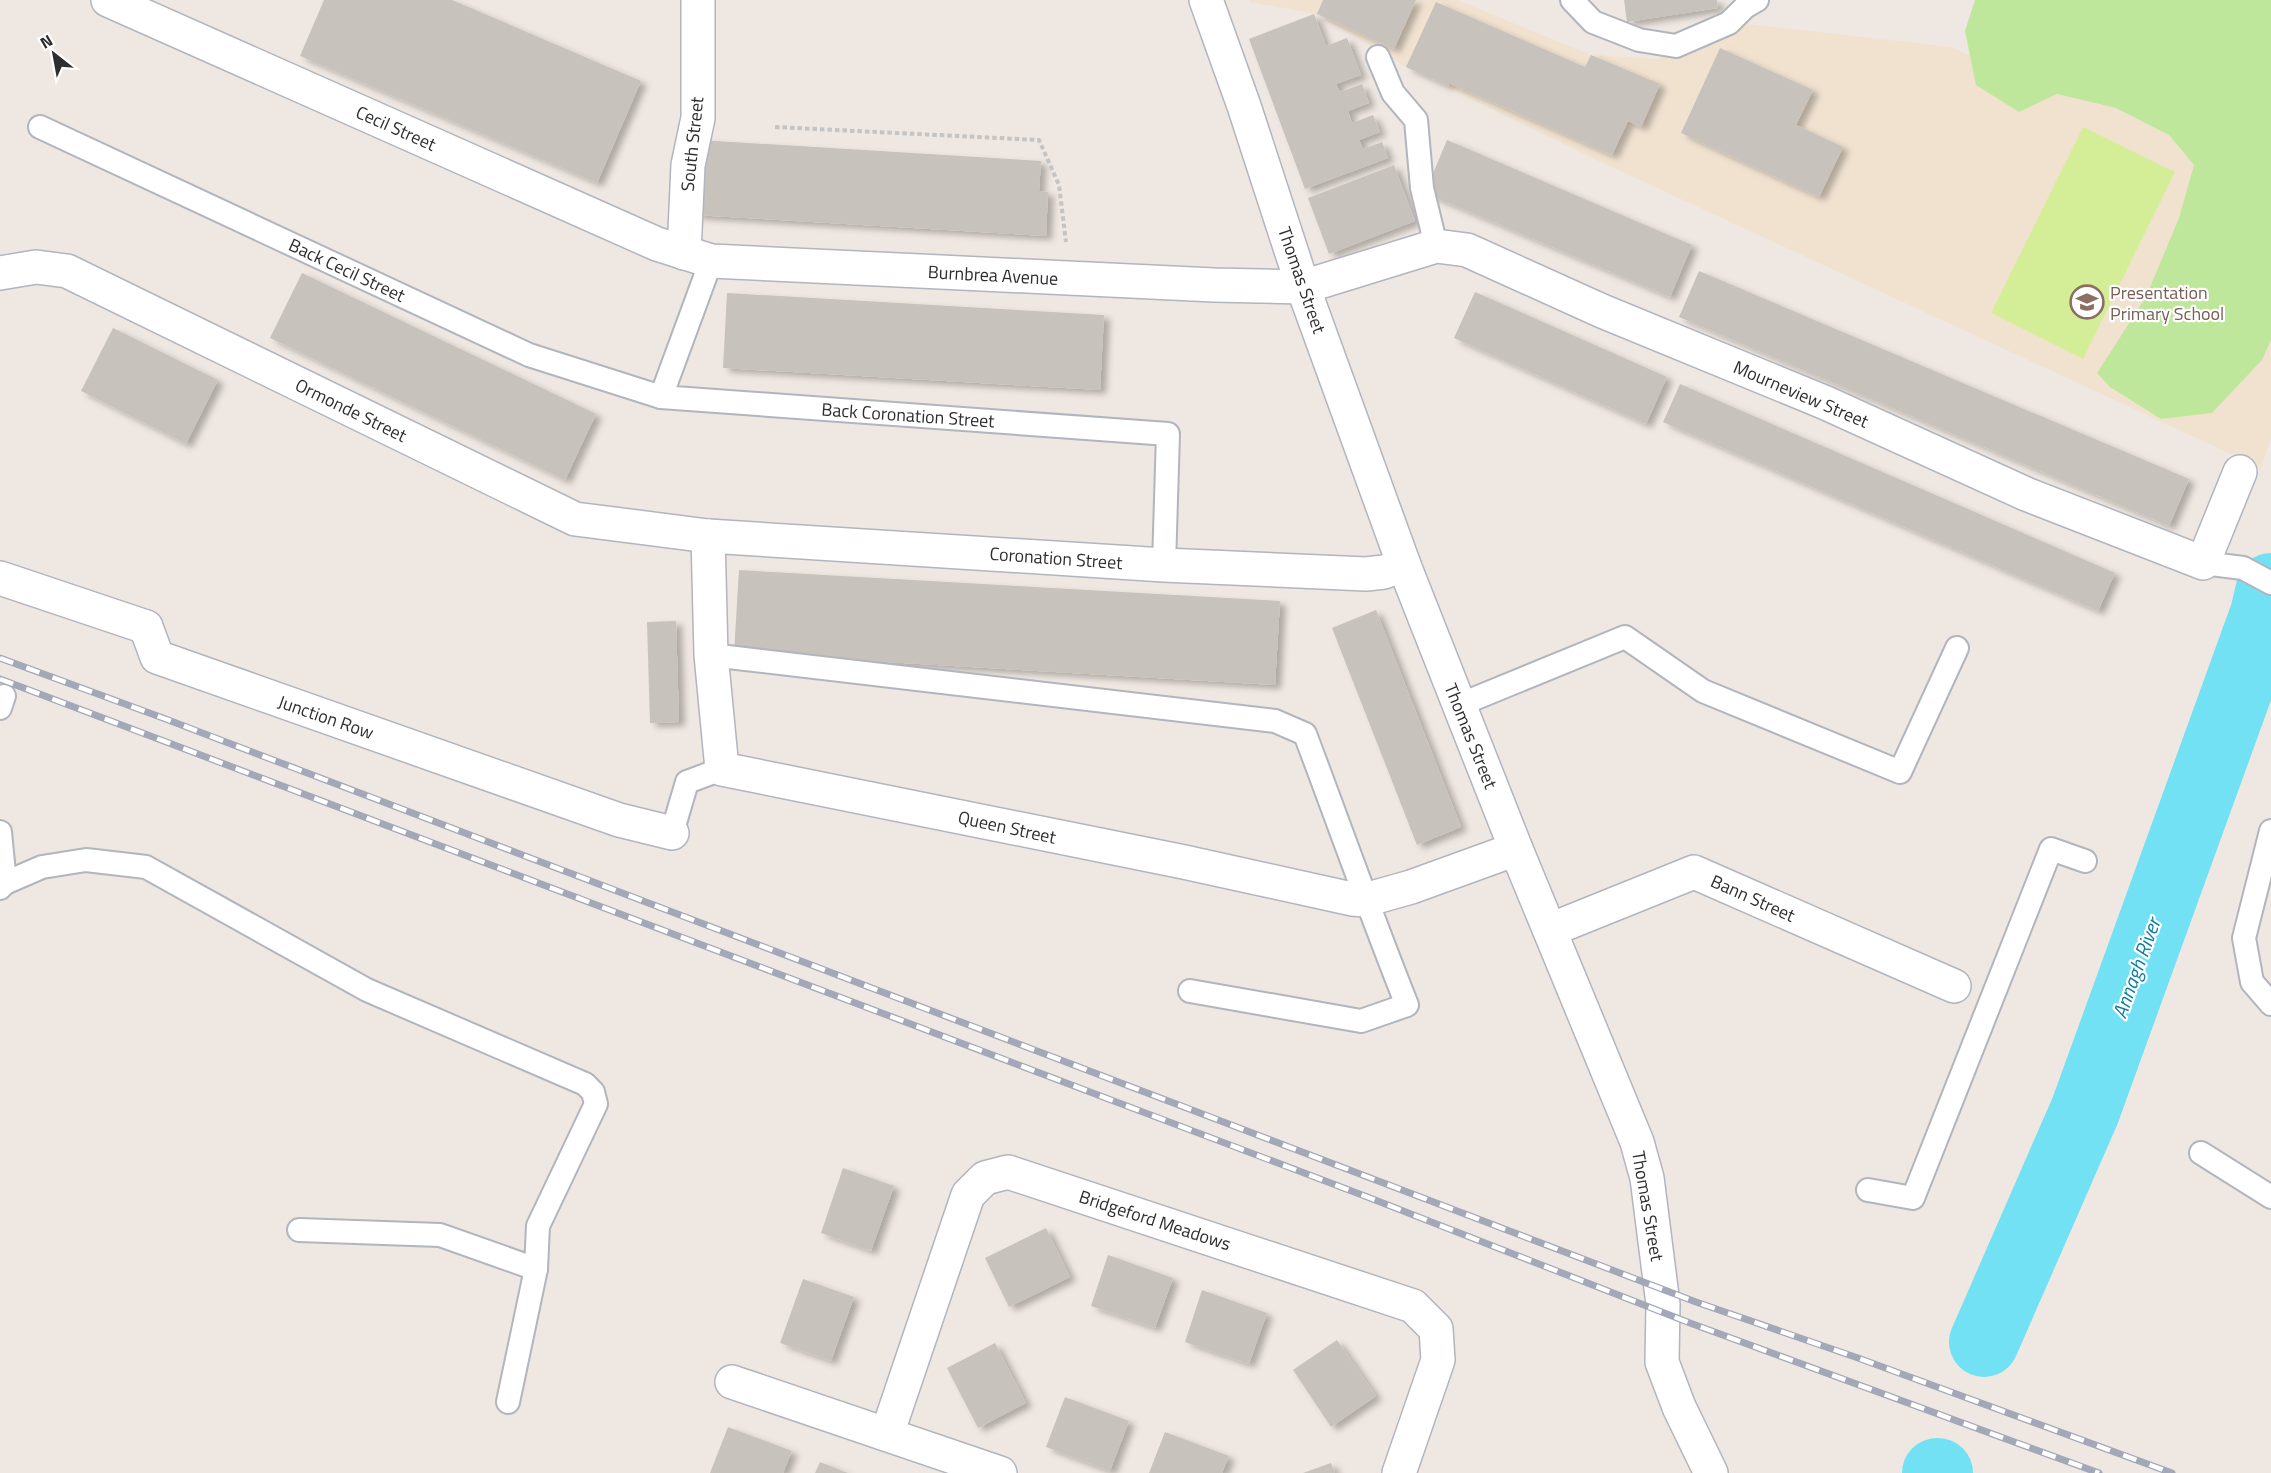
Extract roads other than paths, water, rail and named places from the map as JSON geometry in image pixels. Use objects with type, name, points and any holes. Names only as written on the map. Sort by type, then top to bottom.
[{"type":"street","name":"Cecil Street","points":[[108,0],[646,239],[697,257]]},
{"type":"street","name":"South Street","points":[[697,257],[688,165],[698,118],[698,0]]},
{"type":"street","name":"Thomas Street","points":[[1206,0],[1244,106],[1303,287],[1404,566],[1516,849],[1637,1142],[1647,1178],[1663,1304],[1662,1362],[1679,1407],[1712,1473]]},
{"type":"street","name":"Mourneview Street","points":[[1303,287],[1436,246],[1467,250],[1602,310],[1826,403],[2026,494],[2203,563]]},
{"type":"street","name":"Burnbrea Avenue","points":[[697,257],[1071,279],[1303,287]]},
{"type":"street","name":"Ormonde Street","points":[[0,273],[36,267],[68,271],[575,519],[708,536]]},
{"type":"street","points":[[2203,563],[2240,472]]},
{"type":"street","points":[[708,536],[711,655],[722,769]]},
{"type":"street","name":"Coronation Street","points":[[708,536],[1164,565],[1366,574],[1404,566]]},
{"type":"street","name":"Junction Row","points":[[0,578],[146,627],[157,657],[619,820],[672,833]]},
{"type":"street","name":"Queen Street","points":[[722,769],[1352,899],[1365,900],[1411,887],[1516,849]]},
{"type":"street","name":"Bann Street","points":[[1550,930],[1694,872],[1954,986]]},
{"type":"street","name":"Bridgeford Meadows","points":[[887,1434],[968,1195],[985,1178],[1008,1172],[1413,1306],[1436,1329],[1438,1359],[1399,1473]]},
{"type":"street","points":[[732,1383],[1000,1473]]},
{"type":"lane","points":[[1572,0],[1593,22],[1639,40],[1676,45],[1729,23],[1745,7],[1757,0]]},
{"type":"lane","points":[[1378,57],[1393,93],[1416,120],[1422,188],[1436,246]]},
{"type":"lane","name":"Back Cecil Street","points":[[40,127],[529,355],[661,397]]},
{"type":"lane","points":[[661,397],[697,257]]},
{"type":"lane","name":"Back Coronation Street","points":[[661,397],[1168,434],[1164,565]]},
{"type":"lane","points":[[2203,563],[2243,568],[2271,583]]},
{"type":"lane","points":[[1459,705],[1625,637],[1703,691],[1900,772],[1957,648]]},
{"type":"lane","points":[[711,655],[1275,721],[1305,734],[1365,900],[1407,1005],[1361,1021],[1190,991]]},
{"type":"lane","points":[[672,833],[687,782],[722,769]]},
{"type":"lane","points":[[2271,831],[2244,938],[2252,982],[2271,1004]]},
{"type":"lane","points":[[0,832],[2,886],[42,867],[86,860],[146,867],[367,990],[585,1084],[593,1092],[596,1104],[538,1226],[536,1269],[508,1402]]},
{"type":"lane","points":[[1868,1190],[1913,1198],[2051,849],[2085,861]]},
{"type":"lane","points":[[1954,986],[1990,999]]},
{"type":"lane","points":[[2201,1153],[2271,1197]]},
{"type":"lane","points":[[299,1230],[440,1235],[536,1269]]},
{"type":"waterway","name":"Annagh River","points":[[1984,1342],[2085,1111],[2265,614],[2271,588]]},
{"type":"railway","points":[[0,658],[1696,1302],[1858,1358],[2172,1473]]},
{"type":"railway","points":[[0,679],[1370,1198],[1690,1323],[2099,1473]]},
{"type":"place","name":"Presentation Primary School","points":[[2087,302]]}]
